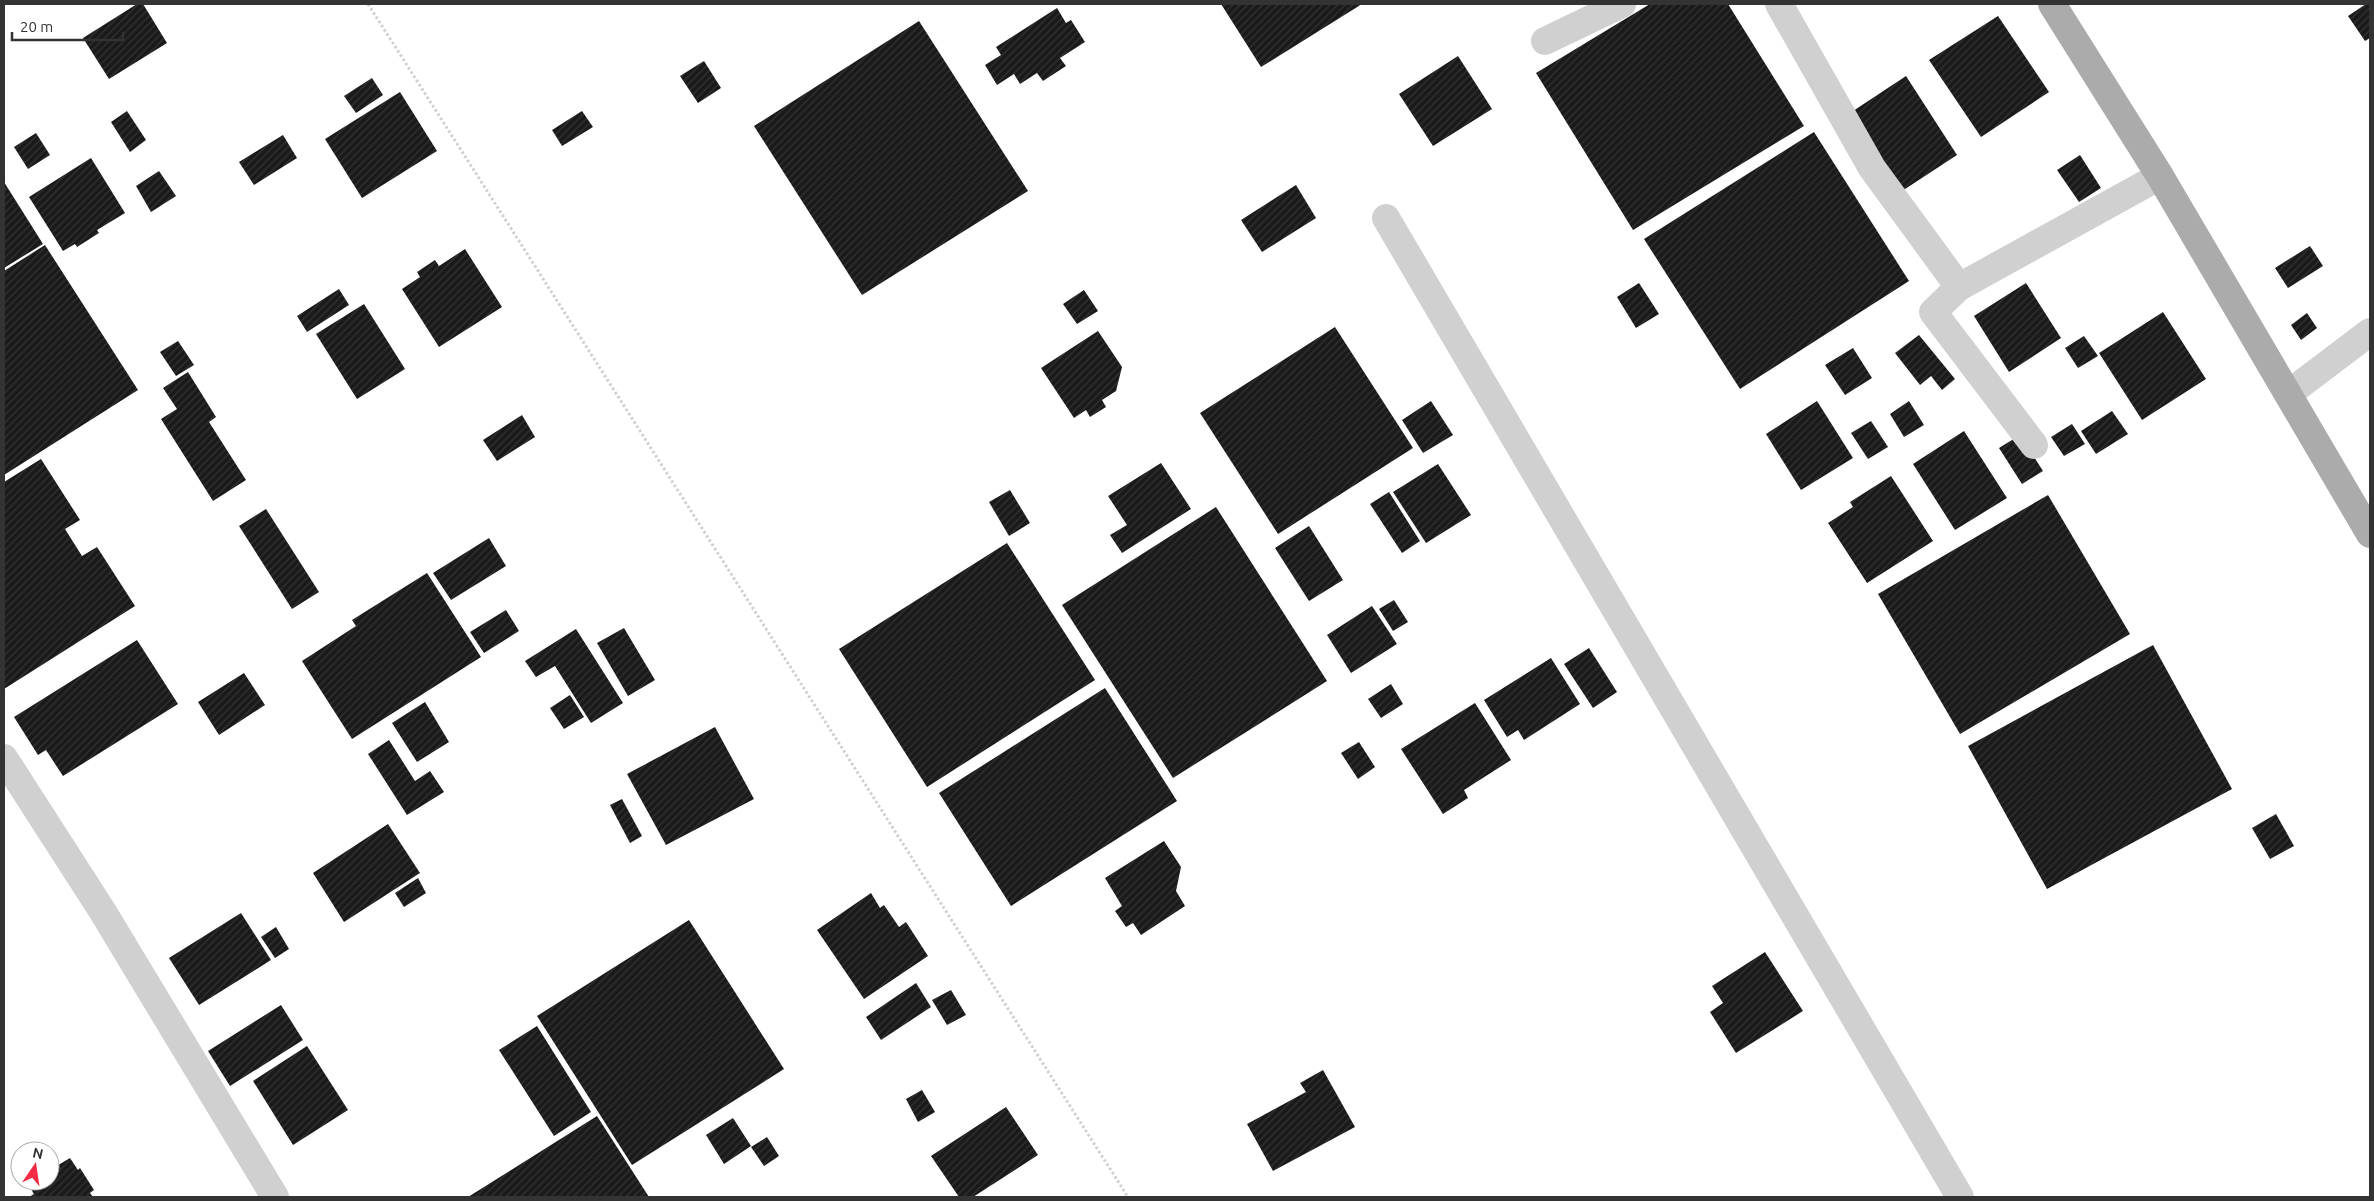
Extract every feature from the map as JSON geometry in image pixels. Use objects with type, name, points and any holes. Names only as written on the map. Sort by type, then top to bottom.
[{"type":"main road","points":[[2052,4],[2160,176],[2370,534]]},
{"type":"street","points":[[1545,41],[1622,4]]},
{"type":"street","points":[[1780,4],[1872,168],[1959,287]]},
{"type":"street","points":[[2034,445],[1932,312],[1959,287],[2160,176]]},
{"type":"street","points":[[1386,218],[1960,1197]]},
{"type":"street","points":[[2288,394],[2370,332]]},
{"type":"street","points":[[4,758],[103,912],[276,1197]]},
{"type":"path","points":[[368,4],[1128,1197]]},
{"type":"building","points":[[137,4],[143,4],[167,43],[109,79],[83,38]]},
{"type":"building","points":[[1221,4],[1362,4],[1261,67]]},
{"type":"building","points":[[1650,4],[1728,4],[1804,126],[1633,230],[1536,73]]},
{"type":"building","points":[[2366,4],[2370,4],[2370,38],[2365,41],[2348,16]]},
{"type":"building","points":[[1057,8],[1066,23],[1071,20],[1085,42],[1060,58],[1066,66],[1043,81],[1037,73],[1020,84],[1014,74],[997,85],[985,65],[1001,55],[996,47]]},
{"type":"building","points":[[1998,16],[2049,92],[1981,137],[1929,60]]},
{"type":"building","points":[[919,21],[1028,191],[862,295],[754,126]]},
{"type":"building","points":[[1458,56],[1492,109],[1433,146],[1399,94]]},
{"type":"building","points":[[704,61],[721,88],[698,103],[680,76]]},
{"type":"building","points":[[1906,76],[1957,155],[1899,193],[1847,115]]},
{"type":"building","points":[[372,78],[383,95],[356,113],[344,96]]},
{"type":"building","points":[[400,92],[437,151],[362,198],[325,139]]},
{"type":"building","points":[[127,111],[146,140],[130,152],[111,122]]},
{"type":"building","points":[[582,111],[593,127],[562,146],[552,130]]},
{"type":"building","points":[[1814,132],[1909,281],[1740,389],[1644,239]]},
{"type":"building","points":[[36,133],[50,155],[28,169],[14,147]]},
{"type":"building","points":[[283,135],[297,158],[254,185],[239,162]]},
{"type":"building","points":[[2080,155],[2101,188],[2079,202],[2057,170]]},
{"type":"building","points":[[91,158],[125,213],[97,230],[99,233],[77,247],[75,244],[63,251],[29,197]]},
{"type":"building","points":[[159,171],[176,196],[151,212],[136,186]]},
{"type":"building","points":[[4,182],[43,244],[4,268]]},
{"type":"building","points":[[1296,185],[1316,218],[1262,252],[1241,220]]},
{"type":"building","points":[[45,245],[138,390],[4,475],[4,271]]},
{"type":"building","points":[[2310,246],[2323,266],[2288,288],[2275,268]]},
{"type":"building","points":[[465,249],[502,307],[439,347],[402,289],[420,277],[417,272],[435,260],[439,266]]},
{"type":"building","points":[[1639,283],[1659,314],[1636,328],[1617,297]]},
{"type":"building","points":[[2026,283],[2061,338],[2009,372],[1974,316]]},
{"type":"building","points":[[339,289],[349,305],[307,332],[297,316]]},
{"type":"building","points":[[1084,290],[1098,311],[1077,324],[1063,304]]},
{"type":"building","points":[[364,304],[405,369],[357,399],[316,334]]},
{"type":"building","points":[[2163,312],[2206,379],[2142,420],[2099,353]]},
{"type":"building","points":[[2307,313],[2317,328],[2301,340],[2291,325]]},
{"type":"building","points":[[1335,327],[1413,448],[1278,534],[1200,413]]},
{"type":"building","points":[[1098,331],[1122,367],[1116,391],[1102,400],[1106,407],[1090,417],[1086,410],[1074,418],[1041,368]]},
{"type":"building","points":[[1919,335],[1955,379],[1942,390],[1931,376],[1920,385],[1895,353]]},
{"type":"building","points":[[2084,336],[2098,356],[2078,368],[2065,348]]},
{"type":"building","points":[[178,341],[194,365],[176,376],[160,352]]},
{"type":"building","points":[[1853,348],[1872,378],[1845,395],[1825,365]]},
{"type":"building","points":[[188,372],[216,417],[209,422],[246,480],[213,501],[161,419],[177,409],[163,388]]},
{"type":"building","points":[[1431,401],[1453,435],[1423,453],[1402,420]]},
{"type":"building","points":[[1817,401],[1853,458],[1801,490],[1766,434]]},
{"type":"building","points":[[1909,401],[1924,425],[1904,437],[1890,414]]},
{"type":"building","points":[[2112,411],[2128,434],[2096,454],[2081,431]]},
{"type":"building","points":[[522,415],[535,437],[497,461],[483,440]]},
{"type":"building","points":[[1871,421],[1888,447],[1868,459],[1851,433]]},
{"type":"building","points":[[2072,424],[2085,444],[2064,456],[2051,437]]},
{"type":"building","points":[[1964,431],[2007,498],[1955,530],[1913,464]]},
{"type":"building","points":[[2020,435],[2043,471],[2022,484],[1999,448]]},
{"type":"building","points":[[41,459],[80,520],[65,529],[82,556],[97,547],[135,606],[4,689],[4,482]]},
{"type":"building","points":[[1161,463],[1191,509],[1122,553],[1110,535],[1127,525],[1108,496]]},
{"type":"building","points":[[1438,464],[1471,515],[1426,543],[1393,492]]},
{"type":"building","points":[[1891,476],[1933,541],[1867,583],[1828,523],[1853,507],[1850,502]]},
{"type":"building","points":[[1010,490],[1030,523],[1009,536],[989,502]]},
{"type":"building","points":[[1389,492],[1420,541],[1402,553],[1370,504]]},
{"type":"building","points":[[2048,495],[2130,634],[1960,734],[1878,594]]},
{"type":"building","points":[[1216,507],[1327,681],[1173,778],[1062,605]]},
{"type":"building","points":[[266,509],[319,592],[292,609],[239,526]]},
{"type":"building","points":[[1309,526],[1343,580],[1309,601],[1275,548]]},
{"type":"building","points":[[489,538],[506,566],[451,600],[433,573]]},
{"type":"building","points":[[1007,543],[1095,680],[927,787],[839,649]]},
{"type":"building","points":[[427,573],[481,657],[352,739],[302,661],[356,626],[352,620]]},
{"type":"building","points":[[1394,600],[1408,622],[1393,631],[1379,609]]},
{"type":"building","points":[[1372,606],[1397,644],[1351,673],[1327,635]]},
{"type":"building","points":[[506,610],[519,631],[484,653],[470,632]]},
{"type":"building","points":[[624,628],[655,680],[628,696],[597,643]]},
{"type":"building","points":[[576,629],[623,703],[591,723],[555,666],[536,677],[525,661]]},
{"type":"building","points":[[137,640],[178,704],[63,776],[46,750],[38,755],[14,717]]},
{"type":"building","points":[[2153,645],[2232,789],[2047,889],[1968,746]]},
{"type":"building","points":[[1589,648],[1617,692],[1593,708],[1564,664]]},
{"type":"building","points":[[1551,658],[1580,704],[1524,740],[1518,730],[1507,737],[1484,700]]},
{"type":"building","points":[[244,673],[265,705],[219,735],[198,702]]},
{"type":"building","points":[[1391,684],[1403,704],[1381,718],[1368,699]]},
{"type":"building","points":[[1105,688],[1177,801],[1011,906],[939,793]]},
{"type":"building","points":[[570,695],[584,717],[564,729],[550,708]]},
{"type":"building","points":[[425,702],[449,742],[417,762],[392,723]]},
{"type":"building","points":[[1475,703],[1511,760],[1464,790],[1468,798],[1443,814],[1401,749]]},
{"type":"building","points":[[715,727],[754,799],[666,845],[627,774]]},
{"type":"building","points":[[389,740],[415,781],[430,771],[444,792],[407,815],[368,754]]},
{"type":"building","points":[[1359,742],[1375,767],[1358,779],[1341,753]]},
{"type":"building","points":[[622,799],[642,836],[630,843],[610,805]]},
{"type":"building","points":[[2276,814],[2294,846],[2270,859],[2252,828]]},
{"type":"building","points":[[388,824],[420,873],[344,922],[313,873]]},
{"type":"building","points":[[1164,841],[1181,867],[1176,891],[1185,906],[1141,935],[1133,923],[1126,927],[1115,911],[1122,906],[1105,878]]},
{"type":"building","points":[[418,878],[426,893],[404,907],[395,893]]},
{"type":"building","points":[[871,893],[880,908],[884,905],[899,927],[906,922],[928,956],[864,999],[817,930]]},
{"type":"building","points":[[241,913],[271,960],[199,1005],[169,958]]},
{"type":"building","points":[[689,920],[784,1069],[632,1165],[537,1016]]},
{"type":"building","points":[[276,927],[289,949],[275,958],[261,937]]},
{"type":"building","points":[[1765,952],[1803,1011],[1736,1053],[1710,1012],[1723,1003],[1712,986]]},
{"type":"building","points":[[916,983],[931,1007],[881,1040],[866,1017]]},
{"type":"building","points":[[951,990],[966,1015],[947,1025],[932,1000]]},
{"type":"building","points":[[281,1005],[303,1040],[230,1086],[208,1051]]},
{"type":"building","points":[[537,1026],[591,1112],[554,1136],[499,1050]]},
{"type":"building","points":[[307,1046],[348,1110],[293,1145],[253,1081]]},
{"type":"building","points":[[1323,1070],[1355,1127],[1273,1171],[1247,1124],[1306,1092],[1300,1083]]},
{"type":"building","points":[[922,1090],[935,1112],[918,1122],[906,1099]]},
{"type":"building","points":[[1006,1107],[1038,1155],[973,1197],[959,1197],[931,1156]]},
{"type":"building","points":[[597,1116],[649,1197],[468,1197]]},
{"type":"building","points":[[733,1118],[751,1146],[724,1164],[706,1135]]},
{"type":"building","points":[[767,1137],[779,1156],[764,1166],[751,1147]]},
{"type":"building","points":[[70,1158],[78,1170],[80,1168],[94,1190],[90,1193],[93,1197],[29,1197],[34,1194],[32,1191],[60,1191],[60,1164]]}]
